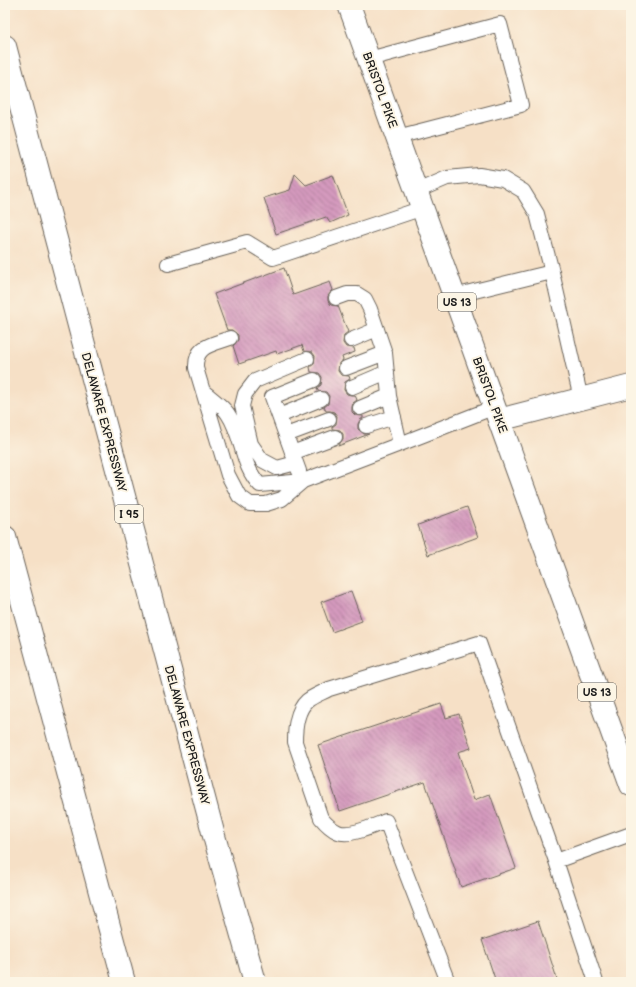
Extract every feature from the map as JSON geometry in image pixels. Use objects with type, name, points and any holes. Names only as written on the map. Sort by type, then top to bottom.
[{"type":"main road","name":"BRISTOL PIKE","points":[[349,5],[631,785]]},
{"type":"main road","name":"DELAWARE EXPRESSWAY","points":[[5,46],[214,836],[255,982]]},
{"type":"main road","points":[[497,413],[581,399],[631,386]]},
{"type":"main road","points":[[5,537],[124,982]]},
{"type":"lane","points":[[369,59],[500,24],[521,104],[397,137]]},
{"type":"lane","points":[[168,264],[247,242],[274,258],[420,200],[447,178],[479,175],[503,179],[523,191],[537,214],[581,399]]},
{"type":"lane","points":[[454,296],[552,272]]},
{"type":"lane","points":[[336,298],[347,294],[357,294],[365,299],[370,309],[385,353],[389,396],[400,444]]},
{"type":"lane","points":[[351,340],[377,329]]},
{"type":"lane","points":[[230,338],[204,348],[199,352],[196,359],[196,368],[228,476],[238,496],[250,504],[266,504],[282,499],[303,481]]},
{"type":"lane","points":[[346,368],[385,353]]},
{"type":"lane","points":[[307,359],[255,381],[245,394],[242,406],[251,444],[262,460],[277,468],[335,436]]},
{"type":"lane","points":[[352,387],[387,372]]},
{"type":"lane","points":[[303,481],[272,397],[314,380]]},
{"type":"lane","points":[[203,391],[228,414],[236,430],[252,477],[260,485],[273,485],[303,481],[400,444],[497,413]]},
{"type":"lane","points":[[360,408],[389,396]]},
{"type":"lane","points":[[279,416],[322,399]]},
{"type":"lane","points":[[366,426],[394,417]]},
{"type":"lane","points":[[286,435],[329,419]]},
{"type":"lane","points":[[448,982],[386,822],[353,833],[339,833],[329,827],[321,818],[296,742],[295,731],[299,713],[307,702],[329,689],[479,643],[556,861],[596,982]]},
{"type":"lane","points":[[556,861],[631,834]]},
{"type":"building","points":[[295,174],[306,185],[333,175],[348,215],[330,223],[326,217],[276,234],[264,198],[290,190]]},
{"type":"building","points":[[284,268],[293,295],[330,282],[333,290],[328,296],[328,301],[331,305],[338,306],[348,332],[344,335],[343,343],[346,347],[354,348],[355,352],[342,357],[343,360],[339,363],[338,371],[341,375],[349,376],[350,379],[345,382],[344,390],[347,394],[355,395],[357,400],[353,403],[352,412],[355,415],[363,416],[358,424],[358,429],[364,434],[369,434],[338,446],[343,439],[343,434],[340,430],[332,429],[332,427],[336,424],[337,416],[334,412],[326,411],[324,407],[328,404],[329,396],[326,392],[318,391],[317,388],[321,385],[322,377],[319,373],[311,372],[310,367],[314,364],[315,356],[312,352],[304,351],[302,345],[277,354],[276,351],[239,364],[233,346],[238,340],[238,335],[232,330],[227,330],[214,294]]},
{"type":"building","points":[[467,507],[478,537],[428,555],[418,525]]},
{"type":"building","points":[[351,591],[362,621],[332,632],[321,602]]},
{"type":"building","points":[[441,704],[446,718],[459,714],[471,748],[458,752],[474,800],[490,794],[516,868],[461,887],[425,782],[340,811],[318,745]]},
{"type":"building","points":[[538,921],[558,982],[496,982],[482,940]]}]
